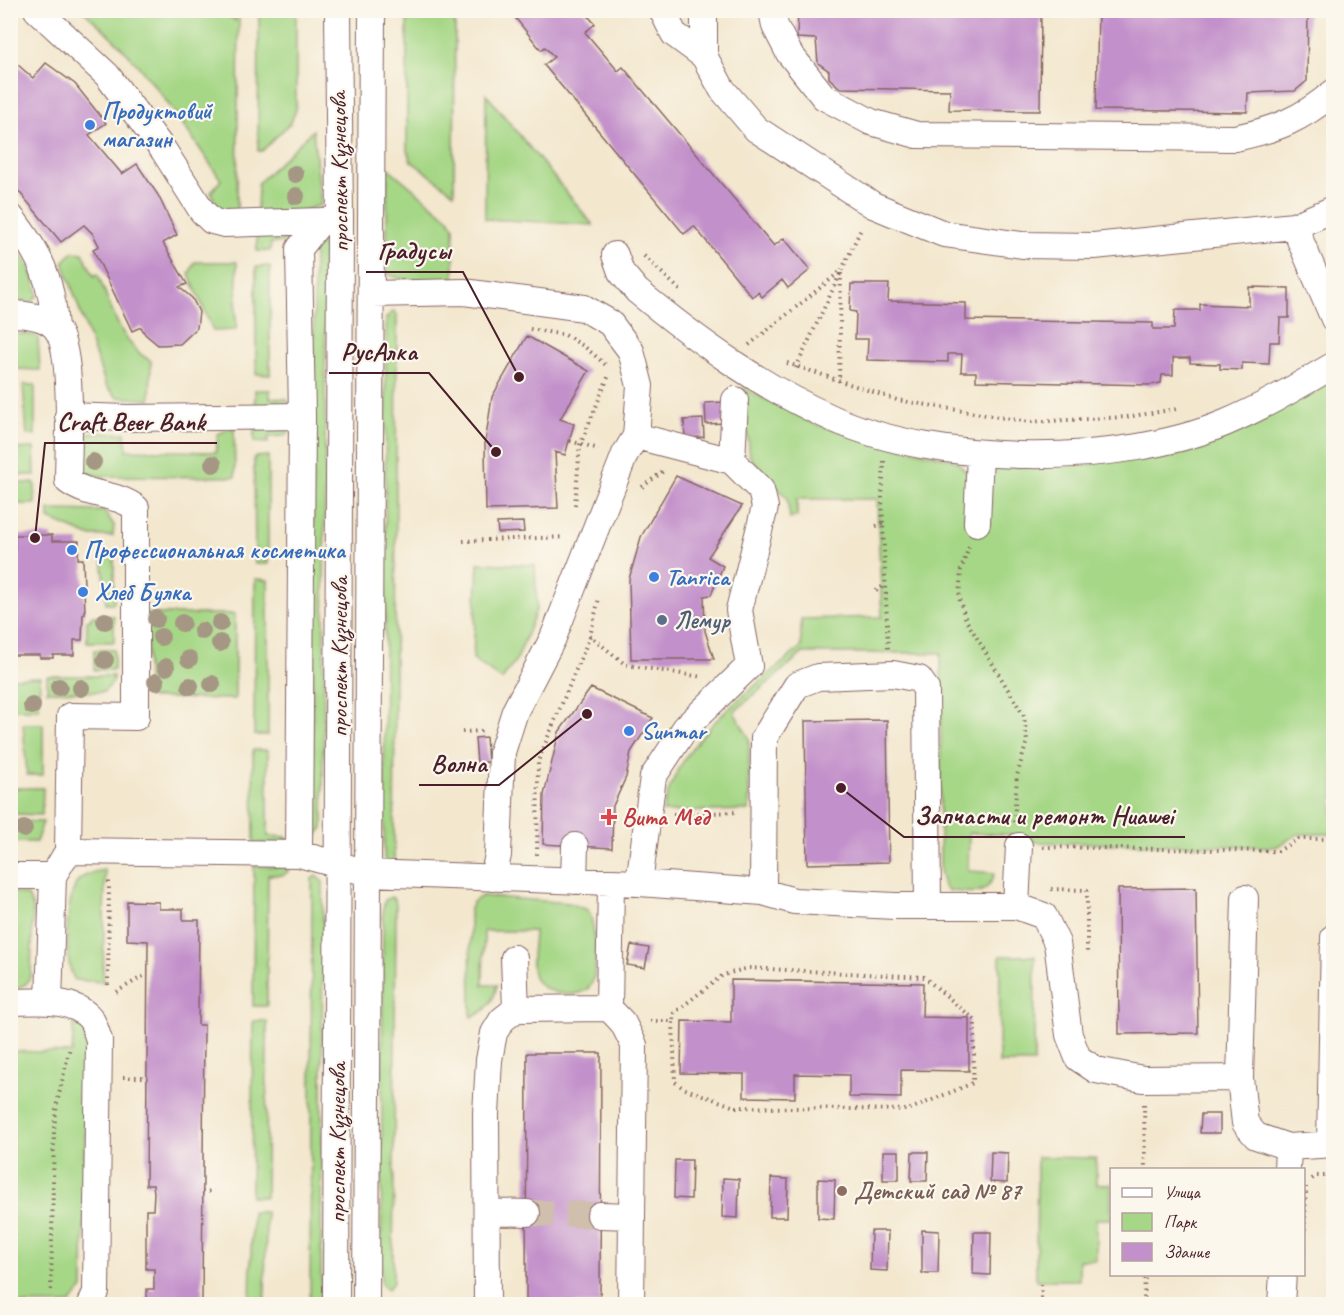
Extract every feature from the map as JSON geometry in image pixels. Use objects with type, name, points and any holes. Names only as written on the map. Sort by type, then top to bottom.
[{"type":"street","points":[[37,10],[107,75],[164,151],[202,211],[212,221],[224,224],[331,220]]},
{"type":"street","name":"проспект Кузнецова","points":[[336,1305],[339,864],[331,220],[338,10]]},
{"type":"street","name":"проспект Кузнецова","points":[[366,1305],[372,10]]},
{"type":"street","points":[[662,10],[674,34],[704,56],[722,89],[756,129],[873,205],[944,234],[1022,245],[1094,246],[1294,226],[1334,208]]},
{"type":"street","points":[[704,10],[704,56]]},
{"type":"street","points":[[772,10],[774,26],[789,52],[824,97],[871,122],[917,135],[1235,138],[1273,130],[1311,111],[1334,92]]},
{"type":"street","points":[[10,216],[28,238],[48,276],[54,297],[56,327],[62,339],[68,375],[68,481],[82,491],[122,497],[136,508],[136,717],[70,716],[68,851],[52,876],[49,1002]]},
{"type":"street","points":[[299,854],[302,416],[299,249],[331,220]]},
{"type":"street","points":[[1294,226],[1334,319]]},
{"type":"street","points":[[615,255],[621,272],[637,291],[754,379],[836,420],[887,436],[980,454],[1079,455],[1176,438],[1224,424],[1269,403],[1334,365]]},
{"type":"street","points":[[371,294],[412,303],[464,292],[584,308],[610,323],[631,351],[640,386],[636,436],[625,454],[553,638],[515,711],[502,752],[495,866]]},
{"type":"street","points":[[10,314],[43,318],[56,327]]},
{"type":"street","points":[[732,461],[735,400]]},
{"type":"street","points":[[68,416],[127,418],[302,416]]},
{"type":"street","points":[[636,436],[732,461],[761,490],[765,507],[739,610],[749,666],[686,727],[653,777],[639,883]]},
{"type":"street","points":[[977,523],[980,454]]},
{"type":"street","points":[[763,892],[764,738],[786,700],[797,685],[818,677],[893,674],[919,679],[926,689],[928,905]]},
{"type":"street","points":[[574,881],[575,846]]},
{"type":"street","points":[[1016,906],[1019,846]]},
{"type":"street","points":[[68,851],[299,854],[368,873],[495,866],[574,881],[763,892],[794,901],[895,906],[1016,906],[1044,916],[1057,943],[1069,1035],[1078,1058],[1096,1071],[1143,1079],[1240,1078]]},
{"type":"street","points":[[10,876],[52,876]]},
{"type":"street","points":[[611,883],[609,1008],[623,1023],[634,1045],[631,1305]]},
{"type":"street","points":[[1245,898],[1240,1078],[1245,1123],[1256,1136],[1288,1158],[1332,1144],[1334,937]]},
{"type":"street","points":[[514,958],[516,1009]]},
{"type":"street","points":[[10,1002],[49,1002],[71,1006],[90,1018],[99,1040],[96,1292],[91,1305]]},
{"type":"street","points":[[487,1305],[489,1060],[494,1034],[502,1020],[516,1009],[609,1008]]},
{"type":"street","points":[[487,1212],[526,1213]]},
{"type":"street","points":[[600,1215],[633,1216]]},
{"type":"street","points":[[1281,1305],[1283,1276]]},
{"type":"path","points":[[796,368],[873,205]]},
{"type":"path","points":[[644,255],[688,297]]},
{"type":"path","points":[[749,345],[841,271]]},
{"type":"path","points":[[839,382],[841,271]]},
{"type":"path","points":[[520,327],[565,335],[585,347],[611,370],[580,446],[574,514]]},
{"type":"path","points":[[744,341],[758,350]]},
{"type":"path","points":[[777,359],[796,368],[897,400],[1029,422],[1127,417],[1186,407]]},
{"type":"path","points":[[885,453],[882,476],[888,650]]},
{"type":"path","points":[[640,488],[675,464]]},
{"type":"path","points":[[977,523],[961,570],[959,598],[966,620],[1024,716],[1027,741],[1017,776],[1013,831],[1019,846],[1278,851],[1299,839],[1334,839]]},
{"type":"path","points":[[876,526],[883,524]]},
{"type":"path","points":[[463,541],[573,537]]},
{"type":"path","points":[[876,591],[885,585]]},
{"type":"path","points":[[495,866],[537,857],[538,761],[590,636],[601,590]]},
{"type":"path","points":[[590,636],[626,665],[704,677],[711,669]]},
{"type":"path","points":[[662,814],[747,812]]},
{"type":"path","points":[[108,985],[109,868]]},
{"type":"path","points":[[748,968],[924,977],[975,1020],[974,1083],[908,1110],[735,1107],[683,1088],[675,1082],[673,1021],[674,1013],[723,975],[748,968]]},
{"type":"path","points":[[116,992],[147,974]]},
{"type":"path","points":[[648,1021],[673,1021]]},
{"type":"path","points":[[51,1290],[54,1129],[57,1102],[70,1047]]},
{"type":"path","points":[[117,1077],[147,1077]]},
{"type":"path","points":[[1143,1079],[1145,1168]]},
{"type":"path","points":[[1305,1219],[1306,1184],[1316,1176],[1334,1176]]},
{"type":"path","points":[[202,1192],[214,1191]]},
{"type":"path","points":[[1144,1305],[1145,1276]]},
{"type":"path","points":[[1041,1281],[1041,1305]]},
{"type":"green space","points":[[83,11],[224,11],[235,21],[236,11],[239,11],[237,213],[218,209],[211,192],[221,180],[141,69],[104,29]]},
{"type":"green space","points":[[259,11],[296,11],[296,110],[291,122],[262,151],[258,151]]},
{"type":"green space","points":[[407,11],[455,11],[454,193],[411,161],[407,150]]},
{"type":"green space","points":[[486,94],[593,225],[485,219]]},
{"type":"green space","points":[[313,130],[321,205],[297,213],[257,213],[258,183]]},
{"type":"green space","points":[[387,167],[449,219],[454,227],[454,280],[404,280],[387,274]]},
{"type":"green space","points":[[257,235],[287,236],[290,242],[271,243],[270,251],[257,251]]},
{"type":"green space","points":[[318,241],[326,249],[323,828],[316,836],[312,832],[314,246]]},
{"type":"green space","points":[[11,251],[22,256],[30,268],[38,295],[32,302],[11,300]]},
{"type":"green space","points":[[73,252],[83,253],[94,276],[98,274],[117,323],[131,345],[151,361],[150,400],[117,397],[106,386],[63,262]]},
{"type":"green space","points":[[195,262],[237,262],[236,330],[213,331],[189,274]]},
{"type":"green space","points":[[270,266],[270,375],[256,374],[256,267]]},
{"type":"green space","points":[[394,311],[397,314],[394,863],[385,861],[384,858],[386,318]]},
{"type":"green space","points":[[11,333],[34,335],[38,338],[40,370],[13,369]]},
{"type":"green space","points":[[1333,380],[1333,834],[1298,834],[1276,847],[1023,842],[1023,835],[969,833],[968,871],[995,873],[983,890],[971,893],[948,891],[944,886],[940,870],[941,653],[803,653],[734,712],[749,738],[749,810],[663,812],[671,786],[683,762],[699,740],[717,719],[801,647],[801,619],[882,617],[877,499],[797,499],[797,516],[790,519],[787,498],[750,457],[743,388],[817,425],[957,461],[967,473],[965,523],[990,524],[990,476],[997,467],[1089,465]]},
{"type":"green space","points":[[23,385],[35,385],[35,435],[27,435]]},
{"type":"green space","points":[[255,390],[270,390],[270,398],[287,399],[288,402],[286,405],[255,406]]},
{"type":"green space","points":[[234,427],[235,477],[98,476],[80,470],[80,437],[84,433],[125,433],[127,450],[216,452],[218,434]]},
{"type":"green space","points":[[254,428],[284,428],[289,433],[284,436],[268,437],[268,443],[254,442]]},
{"type":"green space","points":[[34,448],[35,475],[11,475],[11,449]]},
{"type":"green space","points":[[268,456],[268,564],[255,564],[254,457]]},
{"type":"green space","points":[[15,483],[35,483],[35,504],[15,504]]},
{"type":"green space","points":[[49,510],[104,511],[114,525],[113,536],[89,536],[49,519]]},
{"type":"green space","points":[[102,553],[114,553],[114,603],[106,603]]},
{"type":"green space","points":[[478,563],[535,565],[537,608],[518,657],[502,680],[473,659]]},
{"type":"green space","points":[[255,579],[268,580],[268,735],[254,735]]},
{"type":"green space","points":[[147,614],[235,614],[235,699],[151,698],[147,688]]},
{"type":"green space","points":[[91,616],[114,616],[114,642],[87,642],[87,620],[91,620]]},
{"type":"green space","points":[[94,650],[114,650],[114,670],[94,670]]},
{"type":"green space","points":[[47,676],[113,676],[113,682],[104,692],[47,691]]},
{"type":"green space","points":[[40,677],[39,709],[11,709],[11,678]]},
{"type":"green space","points":[[23,724],[43,724],[43,775],[27,775]]},
{"type":"green space","points":[[253,750],[268,750],[268,836],[286,837],[289,841],[254,844]]},
{"type":"green space","points":[[11,788],[43,788],[42,815],[11,814]]},
{"type":"green space","points":[[14,821],[43,822],[36,842],[13,842]]},
{"type":"green space","points":[[254,866],[285,867],[289,871],[283,875],[268,875],[267,1006],[253,1006]]},
{"type":"green space","points":[[105,870],[103,982],[75,980],[71,972],[67,945],[68,914],[74,888],[85,876]]},
{"type":"green space","points":[[316,876],[323,882],[321,1304],[310,1304],[312,879]]},
{"type":"green space","points":[[10,891],[28,896],[33,908],[31,975],[26,984],[11,991]]},
{"type":"green space","points":[[482,896],[569,903],[588,910],[593,925],[595,948],[593,980],[590,986],[578,993],[560,994],[538,983],[532,966],[534,931],[484,931],[483,985],[497,985],[488,1005],[471,1017],[470,909],[473,902]]},
{"type":"green space","points":[[391,897],[395,899],[396,905],[393,1282],[388,1290],[381,1284],[383,909],[385,900]]},
{"type":"green space","points":[[1000,956],[1035,956],[1034,1063],[999,1063]]},
{"type":"green space","points":[[79,1019],[86,1035],[83,1289],[69,1304],[11,1304],[11,1051],[72,1053],[74,1021]]},
{"type":"green space","points":[[253,1021],[267,1021],[266,1197],[251,1197]]},
{"type":"green space","points":[[1037,1157],[1096,1158],[1096,1184],[1110,1184],[1110,1219],[1096,1219],[1096,1260],[1079,1260],[1079,1280],[1036,1280]]},
{"type":"green space","points":[[252,1212],[266,1212],[265,1304],[250,1304]]},
{"type":"building","points":[[509,10],[583,10],[595,24],[585,32],[618,71],[623,67],[774,246],[784,238],[810,270],[788,288],[782,280],[762,297],[758,292],[752,297],[694,226],[684,234],[544,65],[554,57],[545,47],[541,50]]},
{"type":"building","points":[[798,10],[1041,10],[1040,111],[949,110],[950,90],[840,88],[829,78],[829,71],[818,63],[816,39],[797,38]]},
{"type":"building","points":[[1098,10],[1308,10],[1307,81],[1295,91],[1248,93],[1247,112],[1096,110]]},
{"type":"building","points":[[10,58],[33,78],[46,63],[75,84],[106,123],[89,135],[122,174],[137,164],[158,195],[177,235],[163,243],[187,284],[179,287],[192,298],[199,312],[197,328],[180,344],[158,345],[145,334],[141,327],[132,331],[93,249],[99,246],[93,234],[84,225],[61,242],[10,181]]},
{"type":"building","points":[[851,284],[889,284],[888,301],[966,303],[966,320],[1153,323],[1153,329],[1174,329],[1175,310],[1200,310],[1200,304],[1249,306],[1249,287],[1289,288],[1289,318],[1280,318],[1279,342],[1270,342],[1269,364],[1242,363],[1242,370],[1220,369],[1220,364],[1190,363],[1190,358],[1173,358],[1173,375],[1162,375],[1161,383],[1149,385],[976,381],[976,372],[961,372],[962,354],[948,354],[948,362],[867,360],[868,339],[855,339],[856,312],[850,311]]},
{"type":"building","points":[[527,336],[589,371],[560,419],[574,424],[565,455],[555,452],[558,508],[486,510],[485,443],[492,397]]},
{"type":"building","points":[[724,402],[725,423],[706,424],[705,403]]},
{"type":"building","points":[[703,419],[704,437],[685,438],[684,420]]},
{"type":"building","points":[[676,476],[742,506],[708,557],[723,566],[711,595],[704,596],[705,631],[714,659],[631,659],[629,579],[641,537]]},
{"type":"building","points":[[523,522],[524,532],[498,533],[497,523]]},
{"type":"building","points":[[15,535],[52,535],[52,541],[79,541],[78,559],[83,559],[85,614],[83,614],[82,640],[74,640],[74,655],[53,655],[53,658],[40,658],[40,655],[10,655],[10,621],[14,621]]},
{"type":"building","points":[[591,688],[653,718],[631,752],[626,777],[613,806],[612,848],[543,844],[544,795],[559,732]]},
{"type":"building","points":[[887,720],[889,862],[807,864],[805,721]]},
{"type":"building","points":[[486,737],[488,762],[477,763],[475,738]]},
{"type":"building","points":[[1196,888],[1198,1033],[1119,1034],[1118,889]]},
{"type":"building","points":[[127,901],[159,902],[159,909],[183,909],[183,920],[199,920],[198,1025],[204,1025],[202,1304],[147,1304],[147,1289],[154,1289],[154,1269],[146,1269],[146,1210],[153,1210],[154,1193],[153,1185],[146,1185],[148,941],[127,940]]},
{"type":"building","points":[[631,945],[649,948],[645,968],[627,965]]},
{"type":"building","points":[[731,980],[923,983],[922,1017],[969,1018],[969,1071],[901,1070],[901,1098],[849,1097],[849,1075],[795,1074],[795,1098],[744,1097],[744,1074],[681,1073],[682,1021],[731,1022]]},
{"type":"building","points":[[527,1053],[601,1053],[600,1304],[526,1304]]},
{"type":"building","points":[[1201,1114],[1220,1114],[1220,1133],[1200,1133]]},
{"type":"building","points":[[883,1151],[899,1151],[899,1180],[883,1180]]},
{"type":"building","points":[[912,1152],[928,1152],[927,1181],[911,1181]]},
{"type":"building","points":[[991,1152],[1008,1153],[1007,1183],[990,1182]]},
{"type":"building","points":[[675,1160],[692,1160],[691,1199],[674,1198]]},
{"type":"building","points":[[723,1178],[739,1179],[738,1218],[722,1217]]},
{"type":"building","points":[[771,1178],[788,1179],[787,1217],[770,1217]]},
{"type":"building","points":[[818,1179],[835,1180],[834,1219],[818,1218]]},
{"type":"building","points":[[922,1230],[939,1231],[938,1273],[922,1273]]},
{"type":"building","points":[[871,1231],[888,1231],[887,1271],[870,1270]]},
{"type":"building","points":[[974,1232],[991,1232],[990,1275],[973,1274]]},
{"type":"tunnel","points":[[527,1213],[600,1215]]},
{"type":"place","name":"Продуктовий магазин","points":[[90,125]]},
{"type":"place","name":"Градусы","points":[[519,377]]},
{"type":"place","name":"РусАлка","points":[[496,452]]},
{"type":"place","name":"Craft Beer Bank","points":[[35,538]]},
{"type":"place","name":"Профессиональная косметика","points":[[72,550]]},
{"type":"place","name":"Tanrica","points":[[654,577]]},
{"type":"place","name":"Хлеб Булка","points":[[83,592]]},
{"type":"place","name":"Лемур","points":[[662,620]]},
{"type":"place","name":"Волна","points":[[587,714]]},
{"type":"place","name":"Sunmar","points":[[629,731]]},
{"type":"place","name":"Запчасти и ремонт Huawei","points":[[841,788]]},
{"type":"place","name":"Вита Мед","points":[[609,817]]},
{"type":"place","name":"Детский сад № 87","points":[[842,1191]]}]
